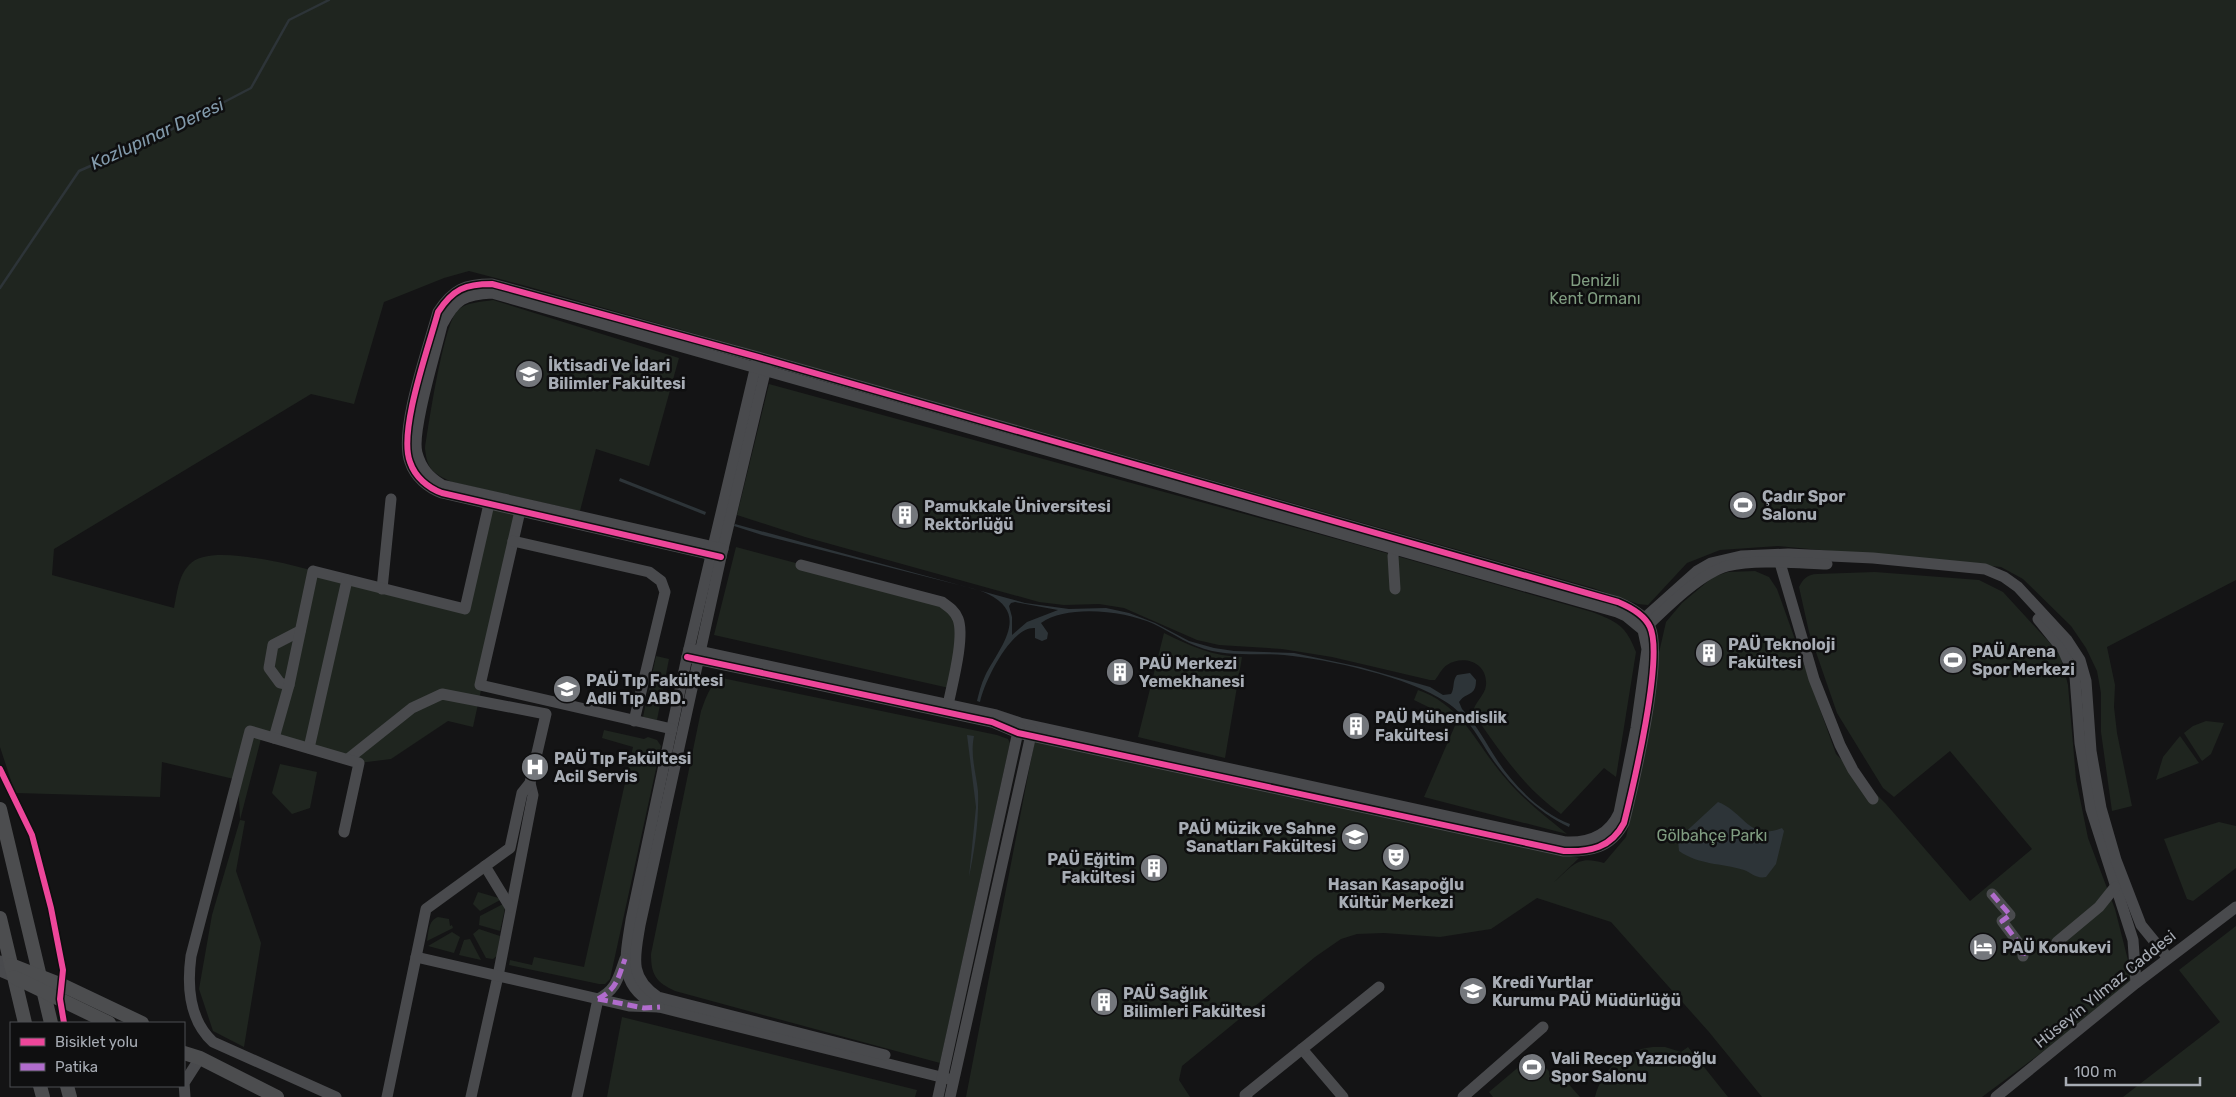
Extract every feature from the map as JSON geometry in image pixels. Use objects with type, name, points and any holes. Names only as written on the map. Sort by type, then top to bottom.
[{"type":"main road","points":[[0,809],[51,1022]]},
{"type":"main road","points":[[0,918],[6,948],[6,968],[25,1022]]},
{"type":"main road","points":[[6,968],[40,976],[140,1022]]},
{"type":"main road","points":[[6,968],[43,990],[108,1022]]},
{"type":"main road","points":[[185,1049],[277,1097]]},
{"type":"main road","points":[[185,1053],[200,1058]]},
{"type":"street","points":[[717,552],[520,511],[432,490],[418,477],[410,463],[407,452],[409,424],[438,312],[447,299],[460,288],[474,284],[492,284],[1617,612],[1644,624]]},
{"type":"street","points":[[693,655],[1371,804],[1564,851],[1584,852],[1599,847],[1618,834],[1624,823],[1644,728],[1655,647],[1644,624],[1629,607],[1618,602],[762,364],[492,293],[476,294],[461,299],[450,310],[442,325],[416,431],[416,451],[429,477],[442,485],[717,552]]},
{"type":"street","points":[[762,364],[693,655],[640,925],[635,961],[638,977],[646,989],[658,997],[949,1075]]},
{"type":"street","points":[[382,589],[391,500]]},
{"type":"street","points":[[274,738],[289,685],[313,571],[465,609],[489,504]]},
{"type":"street","points":[[520,511],[480,685],[672,729]]},
{"type":"street","points":[[513,541],[649,572],[661,580],[665,592],[634,721]]},
{"type":"street","points":[[1395,548],[1393,556],[1396,589]]},
{"type":"street","points":[[1644,624],[1687,590],[1726,566],[1783,558],[1873,558],[1985,570],[2018,586],[2067,640],[2080,660],[2086,681],[2091,751],[2101,808],[2116,860],[2142,925],[2168,958]]},
{"type":"street","points":[[1783,558],[1819,676],[1845,745],[1869,785],[1873,798],[1853,770],[1840,745],[1814,679],[1783,558]]},
{"type":"street","points":[[1783,558],[1981,576],[2004,585],[2020,597],[2063,650],[2075,676],[2080,743],[2091,809],[2115,887],[2125,910],[2133,940],[2136,983]]},
{"type":"street","points":[[801,565],[942,602],[953,610],[958,620],[960,633],[948,705]]},
{"type":"street","points":[[309,748],[347,580]]},
{"type":"street","points":[[289,685],[280,683],[269,668],[273,645],[300,631]]},
{"type":"street","points":[[693,655],[996,715],[1019,728]]},
{"type":"street","points":[[598,999],[608,994],[615,986],[625,959],[672,729],[693,655]]},
{"type":"street","points":[[348,760],[412,708],[442,694],[546,714],[530,782],[522,793],[510,848],[426,909],[388,1097]]},
{"type":"street","points":[[950,1097],[949,1075],[1019,728]]},
{"type":"street","points":[[336,1097],[213,1042],[205,1034],[195,1017],[189,983],[191,956],[250,731],[359,762],[344,832]]},
{"type":"street","points":[[938,1097],[949,1075],[1032,731]]},
{"type":"street","points":[[471,1097],[498,976],[533,795],[530,782]]},
{"type":"street","points":[[485,866],[510,908]]},
{"type":"street","points":[[2057,942],[2099,907],[2115,887]]},
{"type":"street","points":[[1992,894],[2010,915],[2002,921],[2023,949],[2023,956]]},
{"type":"street","name":"Hüseyin Yılmaz Caddesi","points":[[1996,1097],[2136,983],[2236,908]]},
{"type":"street","points":[[416,957],[598,999],[644,1008],[660,1007]]},
{"type":"street","points":[[625,959],[630,982],[636,992],[643,999],[659,1006],[949,1075]]},
{"type":"street","points":[[1247,1097],[1245,1095],[1379,987]]},
{"type":"street","points":[[576,1097],[598,999]]},
{"type":"street","points":[[1462,1097],[1542,1027]]},
{"type":"street","points":[[1302,1049],[1343,1097]]},
{"type":"street","points":[[185,1081],[200,1058]]},
{"type":"green space","name":"Denizli Kent Ormanı","points":[[0,0],[2236,0],[2236,580],[2107,647],[2115,685],[2114,707],[2117,733],[2132,806],[2112,811],[2101,732],[2101,693],[2097,671],[2086,648],[2071,626],[2023,579],[2001,567],[1778,546],[1720,550],[1687,563],[1648,605],[1638,604],[1593,588],[469,271],[444,278],[384,302],[354,404],[311,394],[54,549],[52,575],[174,608],[180,580],[189,565],[197,559],[207,556],[233,555],[283,563],[465,609],[489,504],[520,511],[473,727],[448,721],[391,759],[359,763],[262,735],[240,820],[238,780],[162,762],[160,797],[15,793],[0,747]]},
{"type":"green space","points":[[493,300],[679,358],[649,466],[596,449],[580,511],[452,482],[440,476],[429,466],[425,448],[433,397],[452,320],[457,311],[464,306]]},
{"type":"green space","points":[[769,384],[1351,543],[1592,612],[1615,622],[1629,636],[1636,652],[1616,777],[1604,768],[1561,814],[1547,803],[1523,780],[1473,713],[1486,685],[1486,677],[1483,671],[1474,663],[1461,660],[1454,662],[1447,665],[1435,680],[1430,680],[1332,657],[1282,649],[1219,645],[1197,640],[1124,608],[1099,604],[1064,605],[1039,602],[805,537],[737,515]]},
{"type":"green space","points":[[736,547],[942,602],[958,620],[949,688],[714,635]]},
{"type":"green space","name":"Gölbahçe Parkı","points":[[1755,571],[1769,577],[1777,589],[1836,754],[1886,804],[1970,901],[2032,849],[1950,751],[1894,797],[1883,788],[1837,713],[1809,632],[1799,587],[1806,577],[1817,574],[1875,572],[1979,580],[2003,592],[2060,654],[2068,685],[2076,779],[2088,838],[2115,909],[2133,980],[2080,1024],[1982,1097],[1762,1097],[1709,1032],[1611,922],[1537,898],[1491,929],[1440,937],[1384,933],[1357,934],[1341,939],[1315,957],[1182,1066],[1179,1080],[1190,1097],[966,1097],[1035,739],[1369,809],[1579,858],[1554,882],[1576,863],[1588,860],[1604,863],[1626,837],[1635,799],[1658,657],[1666,622],[1682,603],[1713,577],[1728,572]]},
{"type":"green space","points":[[1164,633],[1202,650],[1221,655],[1242,657],[1225,758],[1138,737]]},
{"type":"green space","points":[[656,656],[669,659],[657,720],[643,717]]},
{"type":"green space","points":[[722,678],[997,735],[1008,739],[1010,743],[940,1063],[675,991],[656,977],[652,967],[651,954],[701,711],[711,688]]},
{"type":"green space","points":[[1418,690],[1434,697],[1447,706],[1468,729],[1514,788],[1567,834],[1424,797],[1457,721],[1414,700]]},
{"type":"green space","points":[[2206,721],[2224,723],[2211,754],[2202,761],[2184,733],[2193,726]]},
{"type":"green space","points":[[604,730],[644,739],[648,737],[657,740],[661,746],[610,979],[605,984],[599,984],[509,965],[510,960],[532,965],[534,957],[584,967],[633,747],[602,738]]},
{"type":"green space","points":[[2180,736],[2199,763],[2156,780],[2163,757]]},
{"type":"green space","points":[[280,764],[317,772],[310,808],[292,814],[272,793]]},
{"type":"green space","points":[[240,820],[245,821],[236,871],[261,943],[244,1047],[213,1031],[199,989],[212,915]]},
{"type":"green space","points":[[2219,822],[2236,826],[2236,868],[2193,901],[2187,899],[2164,839]]},
{"type":"green space","points":[[478,892],[502,899],[480,911],[473,904]]},
{"type":"green space","points":[[503,904],[505,908],[500,931],[479,925],[480,916]]},
{"type":"green space","points":[[438,917],[449,919],[450,926],[452,925],[453,928],[427,941],[432,921]]},
{"type":"green space","points":[[2236,926],[2236,1097],[2123,1097],[2220,1022],[2179,970]]},
{"type":"green space","points":[[479,929],[500,936],[497,956],[493,959],[486,958],[473,934]]},
{"type":"green space","points":[[452,932],[460,937],[454,953],[428,946]]},
{"type":"green space","points":[[470,939],[481,960],[459,955],[464,940]]},
{"type":"green space","points":[[622,1017],[917,1090],[915,1097],[607,1097]]},
{"type":"green space","points":[[1653,1047],[1665,1047],[1681,1052],[1688,1047],[1728,1097],[1595,1097],[1603,1078],[1616,1063],[1633,1052]]},
{"type":"green space","name":"Vali Recep Yazıcıoğlu Spor Salonu","points":[[1534,1054],[1560,1084],[1565,1080],[1580,1097],[1493,1097],[1489,1092]]},
{"type":"shaded area","points":[[620,478],[706,512],[705,515],[619,481]]},
{"type":"shaded area","points":[[735,524],[960,585],[762,535],[734,526]]},
{"type":"shaded area","points":[[981,591],[1025,603],[1069,609],[1106,608],[1129,613],[1155,623],[1189,641],[1214,648],[1234,651],[1294,653],[1360,667],[1430,687],[1443,695],[1451,694],[1457,675],[1470,673],[1476,680],[1476,685],[1473,692],[1459,702],[1462,709],[1504,770],[1520,789],[1549,813],[1570,824],[1569,827],[1546,814],[1516,788],[1460,713],[1430,693],[1390,677],[1345,665],[1302,657],[1230,653],[1204,649],[1154,624],[1128,616],[1113,613],[1081,612],[1066,613],[1052,617],[1041,623],[1048,633],[1047,639],[1042,641],[1035,638],[1035,628],[1026,630],[1008,645],[993,669],[980,702],[977,701],[984,679],[1003,643],[1010,622],[1008,612],[1001,602]],"holes":[[[1015,602],[1058,610],[1027,622],[1012,635],[1012,617],[1009,606],[1011,603]]]},
{"type":"shaded area","points":[[967,735],[974,736],[973,757],[978,791],[976,834],[969,877],[976,807]]},
{"type":"shaded area","points":[[1718,802],[1727,806],[1754,828],[1762,831],[1771,831],[1782,828],[1784,831],[1776,864],[1766,877],[1759,877],[1744,870],[1694,859],[1679,851],[1678,839]]},
{"type":"waterway","name":"Kozlupınar Deresi","points":[[0,288],[79,171],[163,134],[251,88],[289,20],[329,0]]},
{"type":"marked path","points":[[1992,894],[2010,915],[2002,921],[2023,949],[2023,956]]},
{"type":"marked path","points":[[598,999],[613,987],[625,959]]},
{"type":"marked path","points":[[598,999],[644,1008],[660,1007]]},
{"type":"cycle path","points":[[687,657],[992,722],[1018,733],[1564,851],[1583,851],[1599,847],[1613,838],[1624,823],[1646,723],[1653,665],[1653,643],[1650,627],[1644,618],[1623,604],[758,357],[492,284],[474,285],[460,289],[449,298],[438,312],[416,388],[408,430],[407,448],[410,462],[415,472],[423,481],[442,493],[721,557]]},
{"type":"cycle path","points":[[0,769],[32,835],[51,908],[63,970],[60,999],[64,1022]]},
{"type":"place","name":"İktisadi Ve İdari Bilimler Fakültesi","points":[[529,374]]},
{"type":"place","name":"Çadır Spor Salonu","points":[[1743,505]]},
{"type":"place","name":"Pamukkale Üniversitesi Rektörlüğü","points":[[905,515]]},
{"type":"place","name":"PAÜ Teknoloji Fakültesi","points":[[1709,653]]},
{"type":"place","name":"PAÜ Arena Spor Merkezi","points":[[1953,660]]},
{"type":"place","name":"PAÜ Merkezi Yemekhanesi","points":[[1120,672]]},
{"type":"place","name":"PAÜ Tıp Fakültesi Adli Tıp ABD.","points":[[567,689]]},
{"type":"place","name":"PAÜ Mühendislik Fakültesi","points":[[1356,726]]},
{"type":"place","name":"PAÜ Tıp Fakültesi Acil Servis","points":[[535,767]]},
{"type":"place","name":"PAÜ Müzik ve Sahne Sanatları Fakültesi","points":[[1355,837]]},
{"type":"place","name":"Hasan Kasapoğlu Kültür Merkezi","points":[[1396,857]]},
{"type":"place","name":"PAÜ Eğitim Fakültesi","points":[[1154,868]]},
{"type":"place","name":"PAÜ Konukevi","points":[[1983,947]]},
{"type":"place","name":"Kredi Yurtlar Kurumu PAÜ Müdürlüğü","points":[[1473,991]]},
{"type":"place","name":"PAÜ Sağlık Bilimleri Fakültesi","points":[[1104,1002]]},
{"type":"place","name":"Vali Recep Yazıcıoğlu Spor Salonu","points":[[1532,1067]]}]
